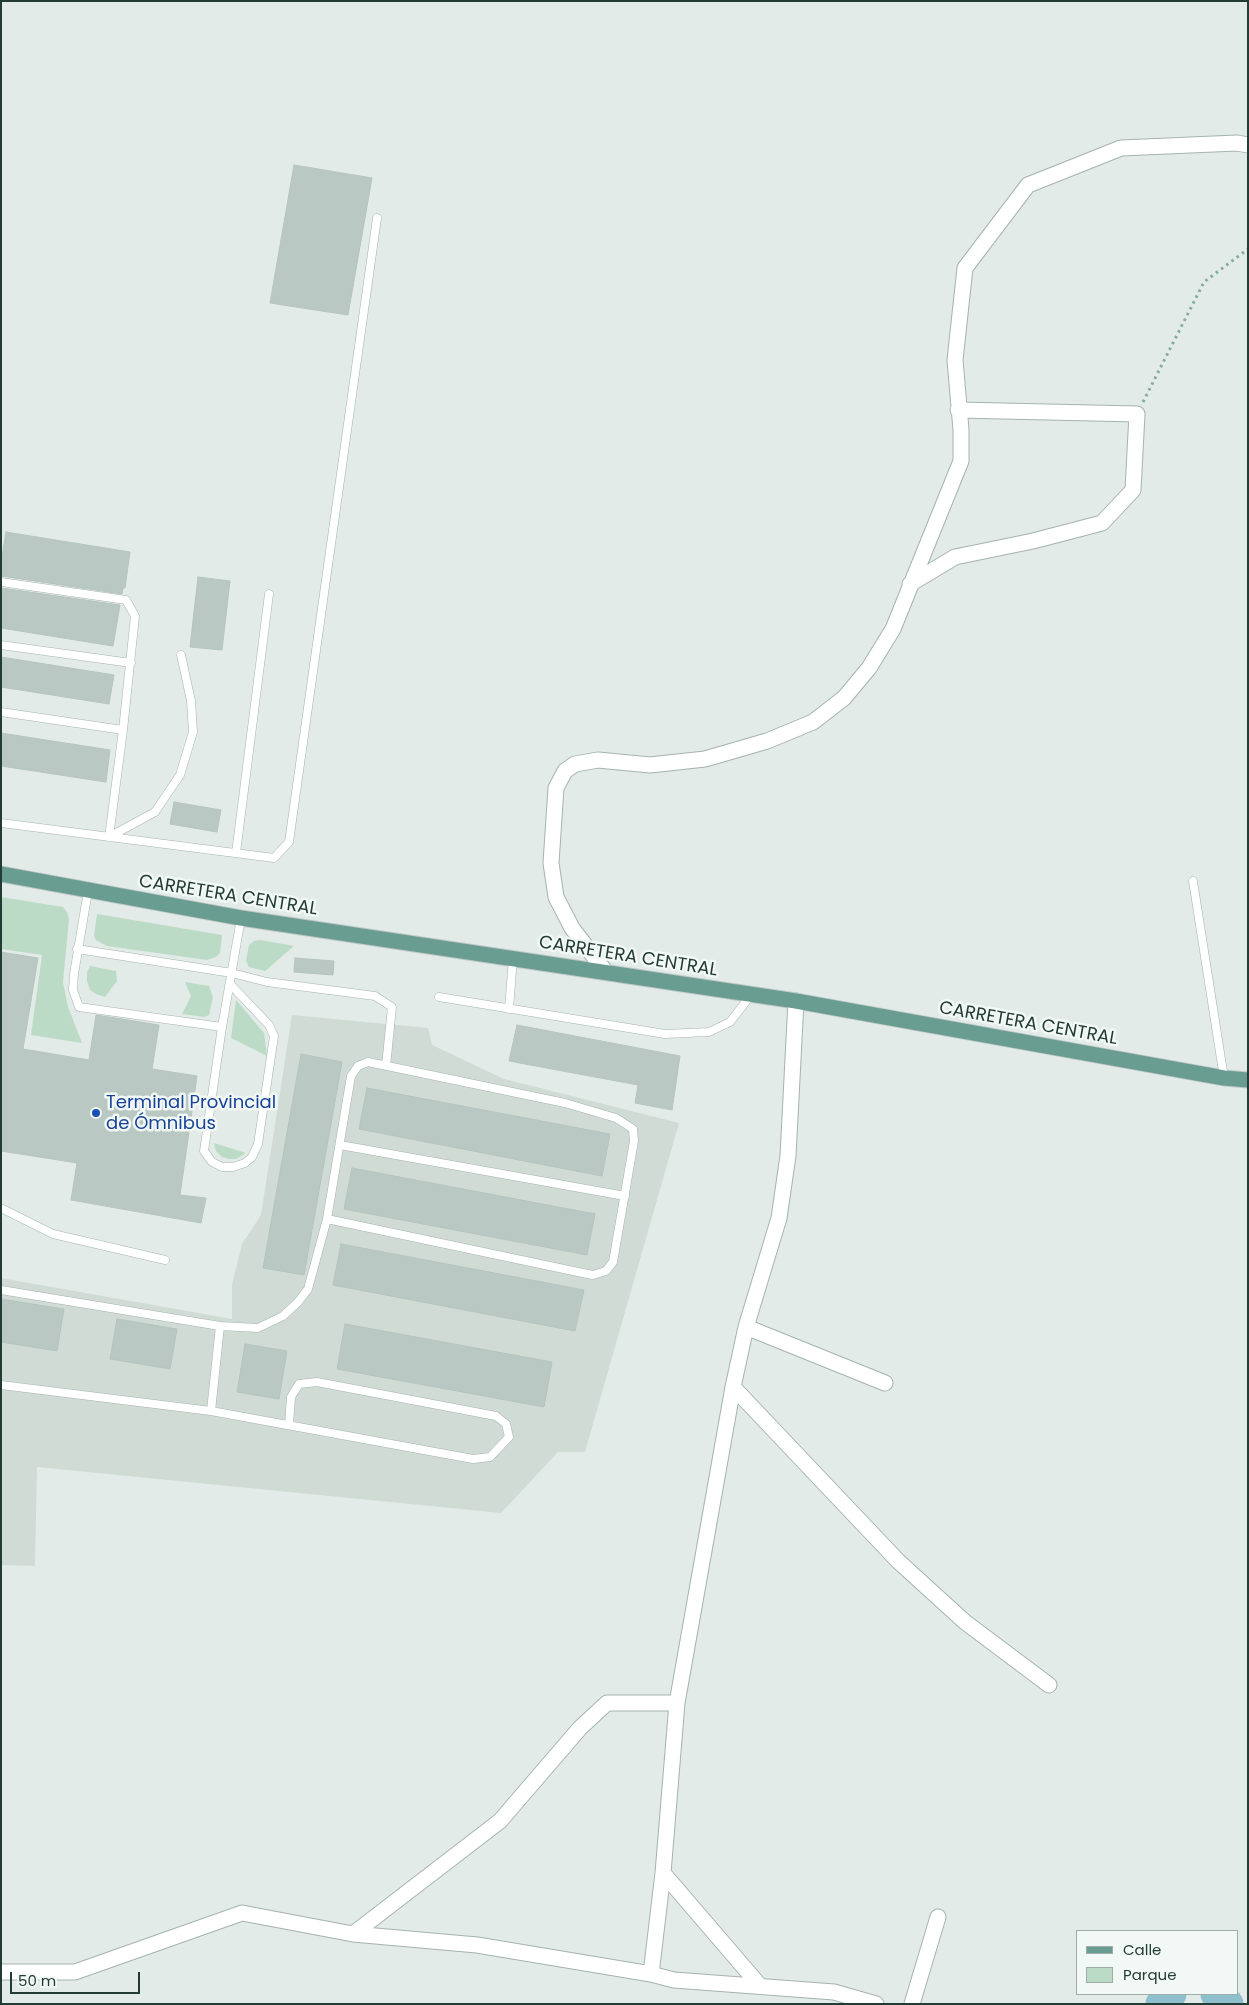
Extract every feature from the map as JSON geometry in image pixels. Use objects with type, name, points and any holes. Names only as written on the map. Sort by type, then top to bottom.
[{"type":"main road","name":"CARRETERA CENTRAL","points":[[1,874],[241,918],[796,1001],[1224,1078],[1248,1080]]},
{"type":"street","points":[[605,972],[572,928],[556,897],[551,863],[556,788],[565,771],[576,764],[598,760],[650,765],[705,759],[766,740],[813,722],[844,698],[869,668],[893,629],[960,461],[960,430],[955,360],[965,268],[1028,185],[1121,148],[1237,143],[1248,145]]},
{"type":"street","points":[[910,584],[955,557],[1033,541],[1102,523],[1133,490],[1137,414],[958,410]]},
{"type":"street","points":[[651,1974],[663,1873],[677,1704],[733,1387],[746,1327],[779,1218],[788,1156],[796,1001]]},
{"type":"street","points":[[746,1327],[885,1383]]},
{"type":"street","points":[[733,1387],[898,1561],[965,1622],[1049,1685]]},
{"type":"street","points":[[353,1934],[500,1820],[580,1728],[607,1704],[677,1704]]},
{"type":"street","points":[[663,1873],[760,1986]]},
{"type":"street","points":[[1,1972],[75,1972],[242,1913],[353,1934],[477,1944],[651,1974],[674,1980],[834,1992],[876,2004]]},
{"type":"street","points":[[912,2004],[938,1917]]},
{"type":"lane","points":[[1,822],[274,858],[289,842],[377,218]]},
{"type":"lane","points":[[1,582],[126,600],[135,616],[131,663],[109,837]]},
{"type":"lane","points":[[236,853],[269,594]]},
{"type":"lane","points":[[1,645],[131,663]]},
{"type":"lane","points":[[109,837],[155,812],[180,775],[193,732],[191,701],[181,655]]},
{"type":"lane","points":[[1,712],[123,730]]},
{"type":"lane","points":[[1192,881],[1224,1078]]},
{"type":"lane","points":[[88,891],[77,948],[73,990],[79,1007],[222,1028]]},
{"type":"lane","points":[[230,984],[269,1025],[274,1036],[258,1144],[252,1157],[245,1164],[222,1167],[212,1162],[204,1151],[222,1028],[241,918]]},
{"type":"lane","points":[[77,948],[232,974],[267,982],[375,996],[392,1007],[386,1066]]},
{"type":"lane","points":[[509,1009],[513,958]]},
{"type":"lane","points":[[439,997],[665,1034],[709,1032],[730,1022],[751,995]]},
{"type":"lane","points":[[1,1290],[220,1326],[258,1328],[283,1316],[298,1302],[308,1288],[328,1219],[351,1076],[358,1066],[368,1062],[565,1103],[616,1118],[633,1129],[634,1141],[613,1262],[606,1271],[593,1275],[328,1219]]},
{"type":"lane","points":[[340,1145],[624,1196]]},
{"type":"lane","points":[[1,1208],[53,1234],[165,1260]]},
{"type":"lane","points":[[211,1410],[220,1326]]},
{"type":"lane","points":[[1,1385],[211,1410],[289,1425],[473,1459],[490,1457],[509,1437],[506,1424],[496,1416],[318,1382],[299,1384],[291,1397],[289,1425]]},
{"type":"path","points":[[1137,414],[1204,282],[1248,249]]},
{"type":"shaded area","points":[[292,1015],[428,1028],[432,1045],[504,1079],[679,1123],[585,1452],[558,1452],[501,1513],[37,1467],[35,1566],[1,1565],[1,1278],[232,1319],[232,1285],[242,1244],[261,1215]]},
{"type":"green space","points":[[1,897],[63,907],[67,912],[69,919],[63,982],[68,1007],[82,1043],[31,1035],[42,955],[1,949]]},
{"type":"green space","points":[[97,914],[222,935],[220,953],[216,957],[207,960],[107,946],[96,940],[94,936]]},
{"type":"green space","points":[[260,940],[294,946],[265,971],[249,967],[246,961],[249,945],[254,941]]},
{"type":"green space","points":[[90,966],[116,971],[117,981],[105,997],[90,990],[87,972]]},
{"type":"green space","points":[[185,982],[209,986],[213,997],[209,1015],[204,1017],[182,1014],[191,996]]},
{"type":"green space","points":[[236,1000],[264,1033],[267,1056],[231,1038]]},
{"type":"green space","points":[[214,1143],[246,1153],[236,1159],[222,1157],[216,1151]]},
{"type":"building","points":[[294,165],[372,178],[348,315],[270,303]]},
{"type":"building","points":[[6,532],[130,552],[125,588],[123,588],[122,594],[1,576]]},
{"type":"building","points":[[198,577],[230,581],[222,650],[190,647]]},
{"type":"building","points":[[1,588],[120,605],[113,646],[1,628]]},
{"type":"building","points":[[1,657],[114,675],[109,704],[1,687]]},
{"type":"building","points":[[1,733],[110,750],[106,782],[1,766]]},
{"type":"building","points":[[174,802],[221,810],[217,832],[170,824]]},
{"type":"building","name":"Terminal Provincial de Ómnibus","points":[[1,952],[38,958],[23,1049],[89,1060],[96,1015],[122,1019],[159,1025],[152,1069],[197,1076],[180,1195],[206,1198],[201,1223],[71,1200],[77,1163],[1,1151]]},
{"type":"building","points":[[295,958],[334,961],[333,975],[294,972]]},
{"type":"building","points":[[517,1025],[680,1056],[672,1110],[635,1103],[638,1085],[509,1061]]},
{"type":"building","points":[[301,1054],[342,1062],[304,1275],[263,1268]]},
{"type":"building","points":[[367,1088],[610,1134],[602,1176],[359,1129]]},
{"type":"building","points":[[352,1168],[595,1214],[587,1255],[344,1209]]},
{"type":"building","points":[[341,1244],[584,1290],[575,1331],[333,1285]]},
{"type":"building","points":[[1,1299],[64,1309],[57,1351],[1,1342]]},
{"type":"building","points":[[117,1319],[177,1329],[170,1369],[110,1359]]},
{"type":"building","points":[[345,1324],[552,1362],[544,1407],[337,1369]]},
{"type":"building","points":[[245,1344],[287,1351],[279,1399],[237,1392]]},
{"type":"waterway","points":[[1161,2004],[1170,1995]]},
{"type":"waterway","points":[[1217,1995],[1228,2004]]},
{"type":"place","name":"Terminal Provincial de Ómnibus","points":[[96,1113]]}]
